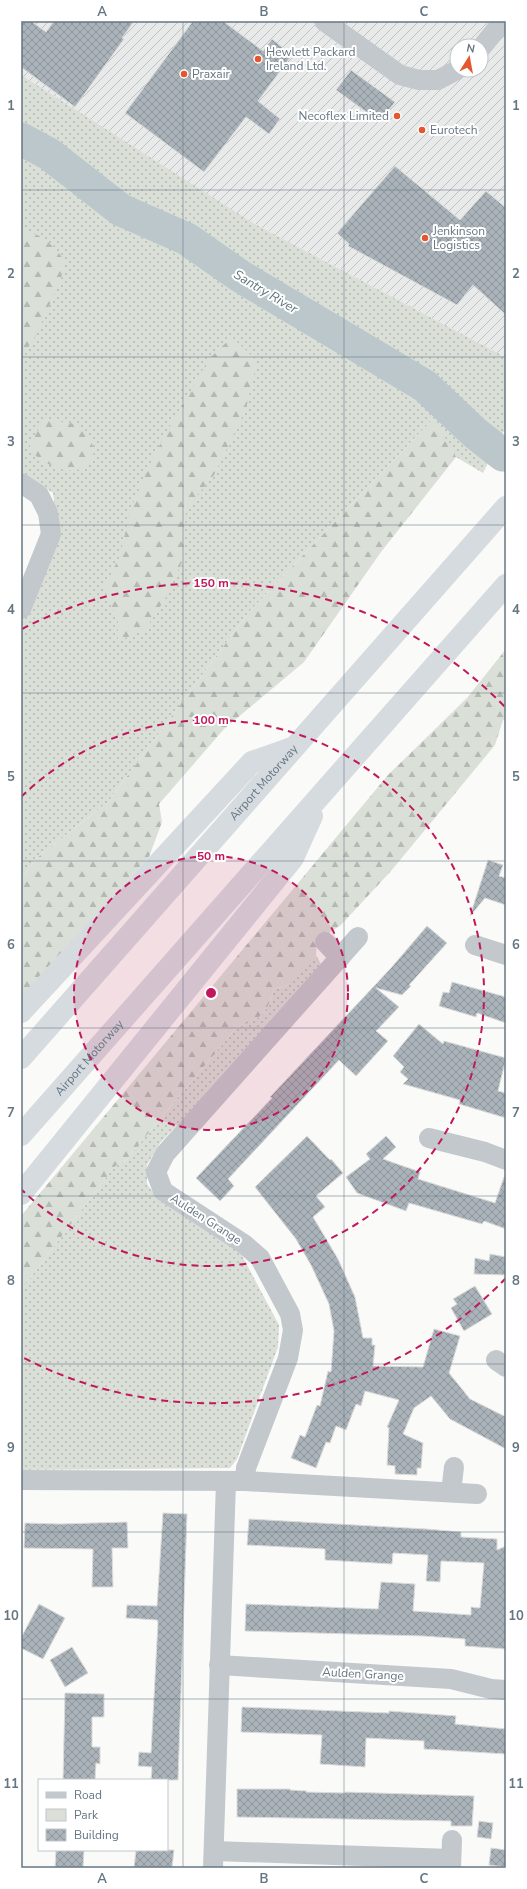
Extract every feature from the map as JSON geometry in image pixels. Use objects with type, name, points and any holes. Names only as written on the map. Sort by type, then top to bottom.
[{"type":"highway","name":"Airport Motorway","points":[[21,1058],[506,507]]},
{"type":"highway","name":"Airport Motorway","points":[[21,1135],[506,585]]},
{"type":"highway","points":[[21,1012],[252,762],[295,747]]},
{"type":"highway","points":[[21,1194],[293,858],[321,795]]},
{"type":"street","points":[[324,21],[400,75],[419,80],[438,80],[449,74]]},
{"type":"street","points":[[489,38],[503,21]]},
{"type":"street","points":[[21,483],[39,495],[48,513],[51,534],[21,609]]},
{"type":"street","name":"Aulden Grange","points":[[358,937],[165,1154],[156,1172],[163,1191],[244,1244],[260,1258],[290,1314],[293,1330],[288,1358],[246,1468],[235,1482],[219,1665],[214,1859],[451,1856]]},
{"type":"street","points":[[325,942],[340,958]]},
{"type":"street","points":[[475,945],[506,955]]},
{"type":"street","points":[[429,1138],[485,1152],[506,1160]]},
{"type":"street","points":[[451,1492],[454,1467]]},
{"type":"street","points":[[21,1480],[235,1482],[477,1494]]},
{"type":"street","name":"Aulden Grange","points":[[219,1665],[451,1679],[491,1690],[506,1690]]},
{"type":"shaded area","points":[[21,21],[506,21],[506,359],[498,353],[253,223],[21,108]]},
{"type":"green space","points":[[21,75],[253,223],[498,353],[506,359],[506,427],[483,473],[456,457],[433,419],[249,612],[108,802],[38,857],[21,878],[21,624],[58,528],[53,493],[21,472]]},
{"type":"green space","points":[[21,228],[41,237],[52,245],[65,262],[60,282],[34,339],[21,357]]},
{"type":"green space","points":[[232,337],[257,361],[246,409],[214,475],[186,509],[183,560],[165,599],[145,630],[118,641],[118,621],[104,588],[120,556],[130,511],[148,468],[166,433],[209,359]]},
{"type":"green space","points":[[434,418],[456,457],[381,552],[304,662],[224,729],[159,804],[162,822],[149,857],[21,997],[21,878],[38,857],[108,802],[249,612]]},
{"type":"green space","points":[[53,419],[60,422],[75,424],[87,433],[94,452],[93,458],[84,468],[72,470],[53,466],[39,459],[30,448],[29,446],[43,421]]},
{"type":"green space","points":[[506,649],[506,718],[503,720],[495,745],[391,871],[341,925],[317,941],[316,955],[299,974],[286,986],[274,989],[268,1005],[262,1014],[252,1021],[236,1028],[126,1160],[114,1167],[21,1290],[21,1216],[388,775],[467,698]]},
{"type":"green space","points":[[316,955],[321,964],[298,996],[160,1143],[147,1165],[147,1184],[158,1199],[239,1250],[279,1325],[278,1347],[237,1459],[230,1468],[21,1470],[21,1290],[114,1167],[126,1160],[236,1028],[252,1021],[262,1014],[268,1005],[274,989],[286,986]]},
{"type":"building","points":[[21,21],[31,21],[46,32],[54,21],[134,21],[122,38],[124,39],[75,107],[21,67]]},
{"type":"building","points":[[193,21],[223,21],[263,51],[272,39],[292,55],[258,101],[280,119],[269,134],[246,117],[204,172],[125,113]]},
{"type":"building","points":[[351,70],[395,102],[380,122],[336,90]]},
{"type":"building","name":"Jenkinson Logistics","points":[[395,166],[460,220],[486,191],[506,208],[506,315],[473,285],[457,305],[348,246],[349,244],[337,233]]},
{"type":"building","points":[[488,860],[503,865],[499,876],[506,878],[506,905],[485,898],[470,916]]},
{"type":"building","points":[[427,926],[447,943],[409,985],[411,986],[402,995],[376,988],[399,1007],[376,1031],[388,1041],[356,1076],[339,1060],[228,1179],[234,1186],[220,1201],[196,1178],[272,1098],[270,1097],[391,968]]},
{"type":"building","points":[[452,982],[506,997],[506,1023],[477,1013],[476,1017],[439,1006],[443,992],[449,993]]},
{"type":"building","points":[[419,1024],[443,1044],[444,1041],[506,1058],[498,1091],[506,1093],[506,1118],[459,1104],[460,1100],[403,1084],[408,1079],[400,1072],[404,1067],[393,1056]]},
{"type":"building","points":[[307,1136],[343,1173],[316,1196],[325,1207],[313,1217],[338,1259],[355,1297],[363,1338],[372,1338],[372,1345],[375,1345],[373,1366],[423,1367],[434,1329],[460,1336],[449,1373],[470,1399],[506,1417],[506,1449],[450,1419],[431,1396],[414,1408],[403,1434],[423,1443],[421,1468],[417,1468],[417,1475],[395,1474],[395,1466],[387,1465],[389,1428],[387,1427],[399,1400],[365,1391],[361,1406],[356,1404],[346,1430],[336,1426],[330,1443],[326,1442],[316,1468],[291,1458],[300,1435],[305,1437],[317,1405],[320,1406],[328,1371],[331,1372],[334,1331],[329,1304],[311,1265],[296,1239],[255,1187]]},
{"type":"building","points":[[386,1136],[396,1147],[383,1159],[420,1172],[418,1179],[495,1203],[504,1177],[506,1177],[506,1229],[484,1221],[482,1224],[409,1203],[406,1211],[357,1193],[346,1177],[370,1159],[366,1154]]},
{"type":"building","points":[[490,1254],[506,1257],[506,1275],[474,1274],[475,1258],[489,1261]]},
{"type":"building","points":[[475,1286],[492,1314],[464,1331],[451,1308],[457,1304],[453,1299]]},
{"type":"building","points":[[163,1513],[187,1514],[178,1780],[151,1779],[152,1767],[138,1766],[139,1752],[151,1753],[158,1622],[157,1620],[126,1618],[127,1605],[157,1606]]},
{"type":"building","points":[[249,1519],[426,1529],[461,1532],[461,1537],[497,1539],[497,1550],[506,1546],[506,1649],[465,1646],[465,1639],[423,1636],[245,1631],[246,1604],[378,1609],[381,1582],[415,1584],[413,1611],[471,1615],[471,1607],[480,1608],[484,1563],[441,1561],[440,1582],[426,1581],[428,1555],[393,1553],[392,1564],[325,1560],[325,1549],[247,1545]]},
{"type":"building","points":[[127,1522],[128,1548],[112,1548],[113,1587],[92,1587],[93,1549],[24,1548],[25,1523],[60,1524]]},
{"type":"building","points":[[39,1604],[65,1618],[43,1659],[21,1648],[21,1638]]},
{"type":"building","points":[[72,1647],[88,1673],[65,1687],[50,1660]]},
{"type":"building","points":[[65,1693],[104,1694],[104,1717],[92,1717],[92,1747],[100,1747],[100,1764],[96,1763],[95,1779],[63,1779]]},
{"type":"building","points":[[242,1707],[389,1713],[389,1711],[456,1716],[455,1724],[506,1729],[506,1754],[424,1749],[424,1741],[366,1738],[365,1767],[320,1764],[322,1735],[241,1732]]},
{"type":"building","points":[[237,1789],[290,1789],[307,1791],[306,1792],[474,1796],[472,1826],[451,1826],[451,1821],[237,1817]]},
{"type":"building","points":[[479,1821],[493,1823],[491,1839],[477,1837]]},
{"type":"building","points":[[491,1848],[506,1850],[506,1867],[489,1865]]},
{"type":"building","points":[[174,1850],[172,1868],[134,1868],[136,1851]]},
{"type":"building","points":[[56,1851],[84,1851],[83,1868],[55,1868]]},
{"type":"waterway","name":"Santry River","points":[[21,139],[49,154],[121,210],[187,239],[240,276],[425,386],[475,433],[503,455]]},
{"type":"place","name":"Hewlett Packard Ireland Ltd.","points":[[258,59]]},
{"type":"place","name":"Praxair","points":[[184,74]]},
{"type":"place","name":"Necoflex Limited","points":[[397,116]]},
{"type":"place","name":"Eurotech","points":[[422,130]]},
{"type":"place","name":"Jenkinson Logistics","points":[[425,238]]}]
